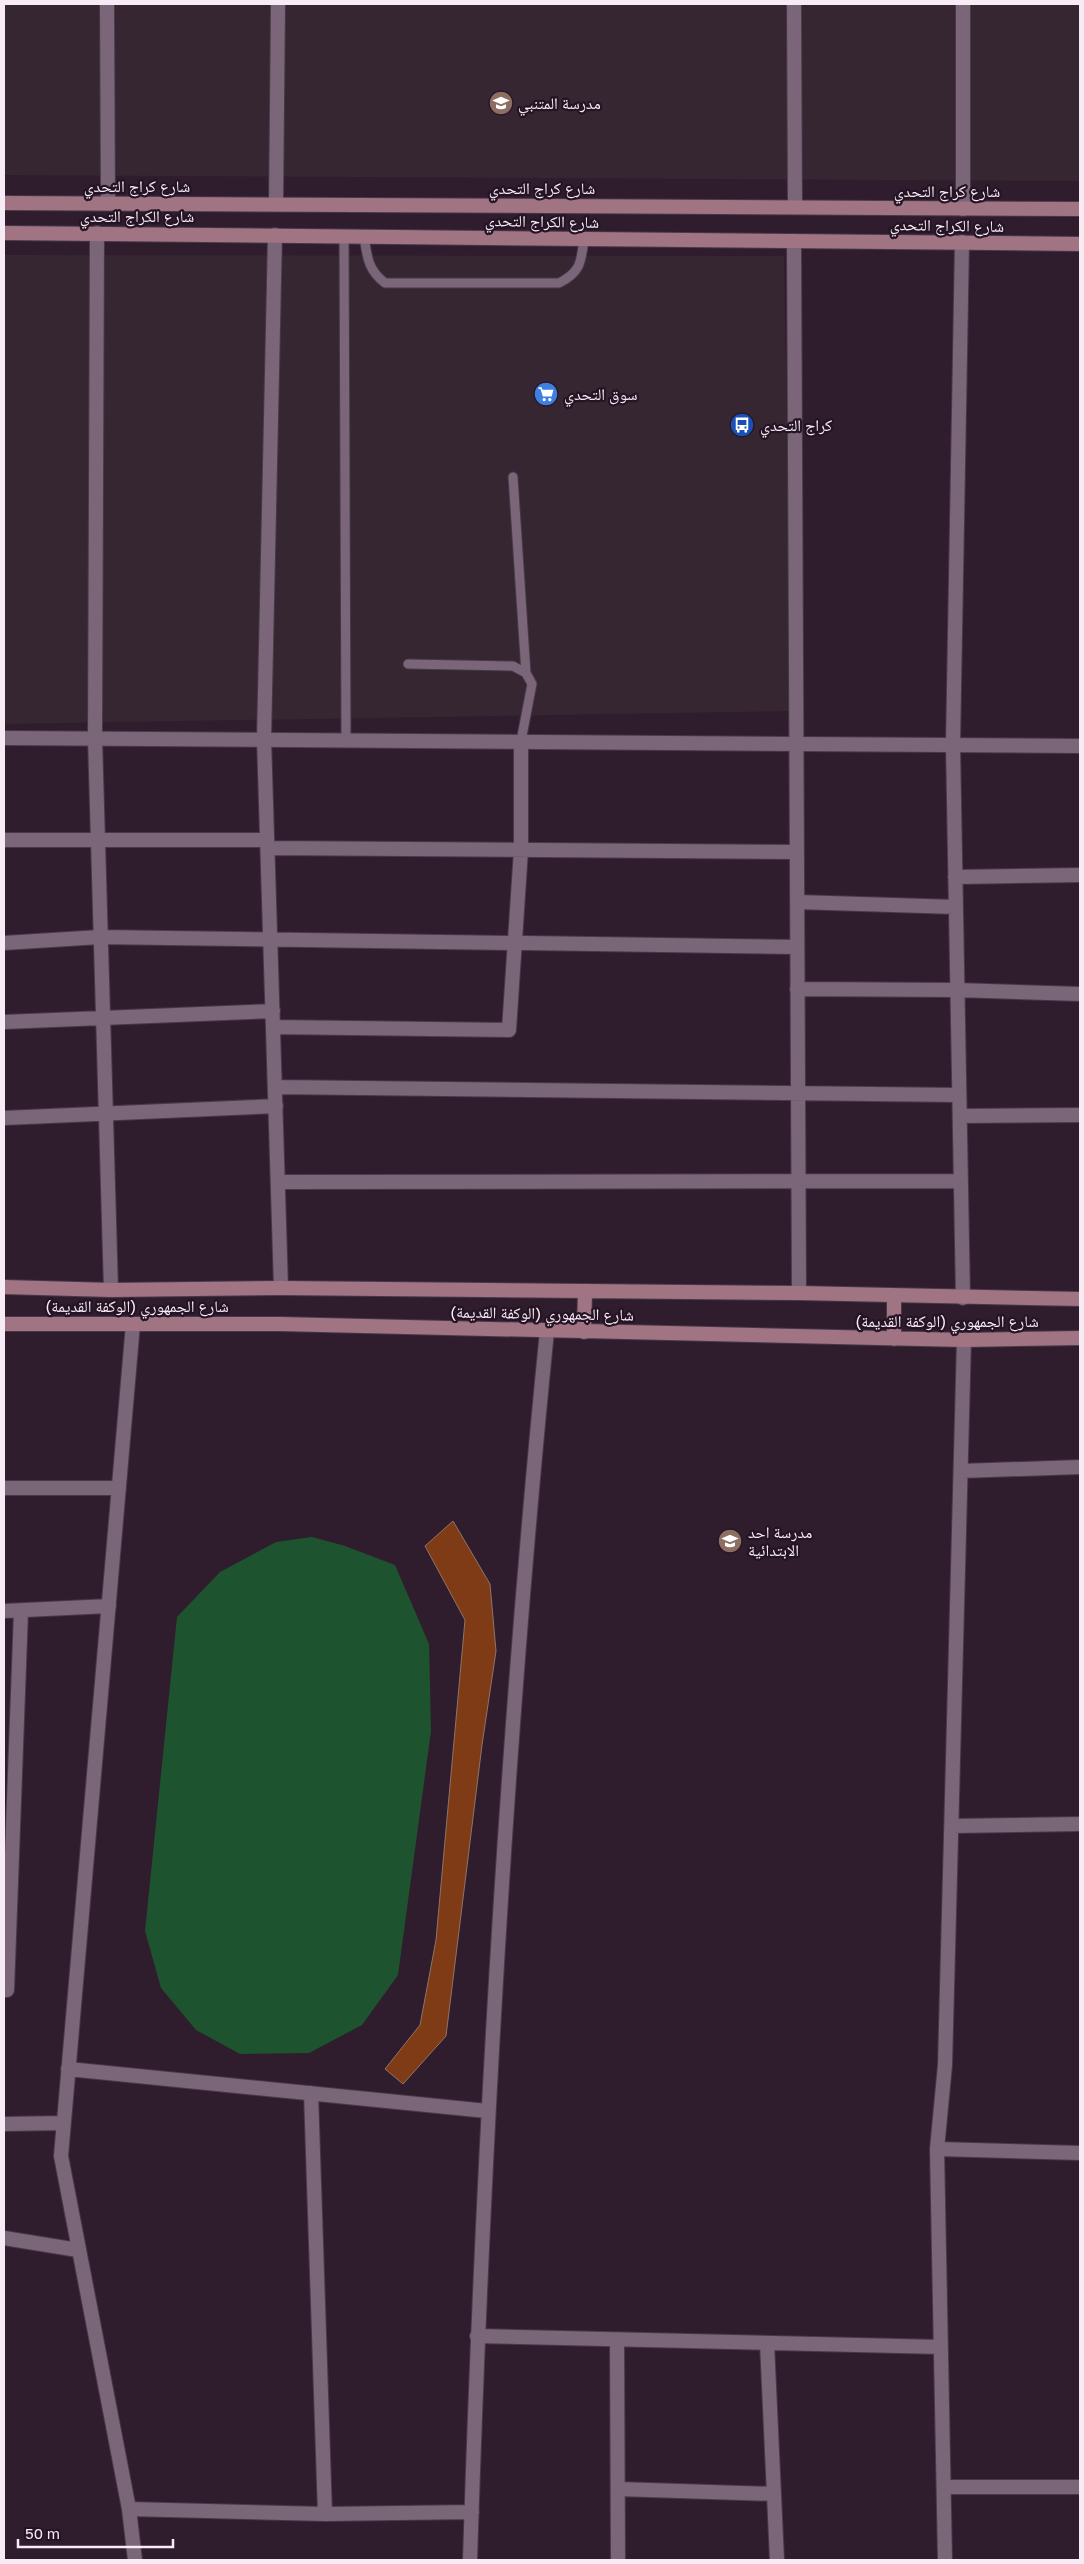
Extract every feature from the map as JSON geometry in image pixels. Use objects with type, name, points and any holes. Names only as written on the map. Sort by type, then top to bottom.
[{"type":"main road","name":"شارع كراج التحدي","points":[[4,203],[1080,209]]},
{"type":"main road","name":"شارع الكراج التحدي","points":[[4,233],[1080,244]]},
{"type":"main road","name":"شارع الجمهوري (الوكفة القديمة)","points":[[4,1287],[111,1290],[281,1288],[799,1293],[1080,1299]]},
{"type":"main road","points":[[584,1332],[585,1291]]},
{"type":"main road","points":[[894,1296],[894,1339]]},
{"type":"main road","name":"شارع الجمهوري (الوكفة القديمة)","points":[[4,1324],[280,1324],[894,1339],[1080,1338]]},
{"type":"street","points":[[107,4],[108,203]]},
{"type":"street","points":[[276,204],[278,4]]},
{"type":"street","points":[[794,4],[795,207]]},
{"type":"street","points":[[963,4],[963,208]]},
{"type":"street","points":[[97,233],[94,738],[104,1112],[111,1290]]},
{"type":"street","points":[[276,235],[264,740],[281,1288]]},
{"type":"street","points":[[794,240],[799,1293]]},
{"type":"street","points":[[962,242],[953,745],[963,1298]]},
{"type":"street","points":[[4,738],[346,739],[1080,746]]},
{"type":"street","points":[[273,1027],[509,1030],[521,850],[521,741]]},
{"type":"street","points":[[4,840],[97,840],[521,850],[796,852]]},
{"type":"street","points":[[955,877],[1080,875]]},
{"type":"street","points":[[797,902],[956,907]]},
{"type":"street","points":[[4,943],[100,937],[797,947]]},
{"type":"street","points":[[797,989],[958,990],[1080,994]]},
{"type":"street","points":[[4,1022],[273,1011]]},
{"type":"street","points":[[275,1087],[798,1091],[958,1095]]},
{"type":"street","points":[[4,1118],[104,1112],[276,1106]]},
{"type":"street","points":[[960,1116],[1080,1116]]},
{"type":"street","points":[[278,1182],[961,1180]]},
{"type":"street","points":[[133,1324],[61,2156],[129,2509],[135,2560]]},
{"type":"street","points":[[470,2560],[487,2111],[528,1525],[547,1331]]},
{"type":"street","points":[[946,2560],[937,2149],[945,2066],[964,1340]]},
{"type":"street","points":[[961,1471],[1080,1467]]},
{"type":"street","points":[[4,1488],[119,1488]]},
{"type":"street","points":[[4,1611],[109,1606]]},
{"type":"street","points":[[4,1990],[7,1990],[10,1744],[21,1611]]},
{"type":"street","points":[[952,1826],[1080,1824]]},
{"type":"street","points":[[68,2069],[487,2111]]},
{"type":"street","points":[[311,2093],[325,2514]]},
{"type":"street","points":[[4,2124],[63,2123]]},
{"type":"street","points":[[937,2149],[1080,2153]]},
{"type":"street","points":[[4,2238],[78,2250]]},
{"type":"street","points":[[477,2336],[941,2347]]},
{"type":"street","points":[[617,2340],[618,2560]]},
{"type":"street","points":[[767,2343],[778,2560]]},
{"type":"street","points":[[944,2487],[1080,2487]]},
{"type":"street","points":[[618,2489],[774,2494]]},
{"type":"street","points":[[129,2509],[325,2514],[472,2512]]},
{"type":"lane","points":[[344,236],[346,739]]},
{"type":"lane","points":[[364,236],[367,261],[374,275],[385,283],[559,283],[572,277],[580,265],[584,239]]},
{"type":"lane","points":[[513,477],[526,673],[532,684],[521,741]]},
{"type":"lane","points":[[408,664],[513,666],[526,673]]},
{"type":"shaded area","points":[[4,4],[1080,4],[1080,181],[4,175]]},
{"type":"shaded area","points":[[4,255],[784,256],[792,711],[4,724]]},
{"type":"green space","points":[[312,1537],[345,1546],[395,1565],[429,1644],[431,1731],[398,1975],[362,2025],[309,2053],[240,2054],[196,2030],[161,1988],[145,1931],[177,1617],[220,1572],[276,1542]]},
{"type":"building","points":[[453,1521],[490,1584],[496,1651],[482,1745],[446,2036],[403,2084],[385,2069],[420,2025],[436,1940],[465,1620],[425,1546]]},
{"type":"place","name":"مدرسة المتنبي","points":[[501,103]]},
{"type":"place","name":"سوق التحدي","points":[[546,394]]},
{"type":"place","name":"كراج التحدي","points":[[742,425]]},
{"type":"place","name":"مدرسة احد الابتدائية","points":[[730,1541]]}]
